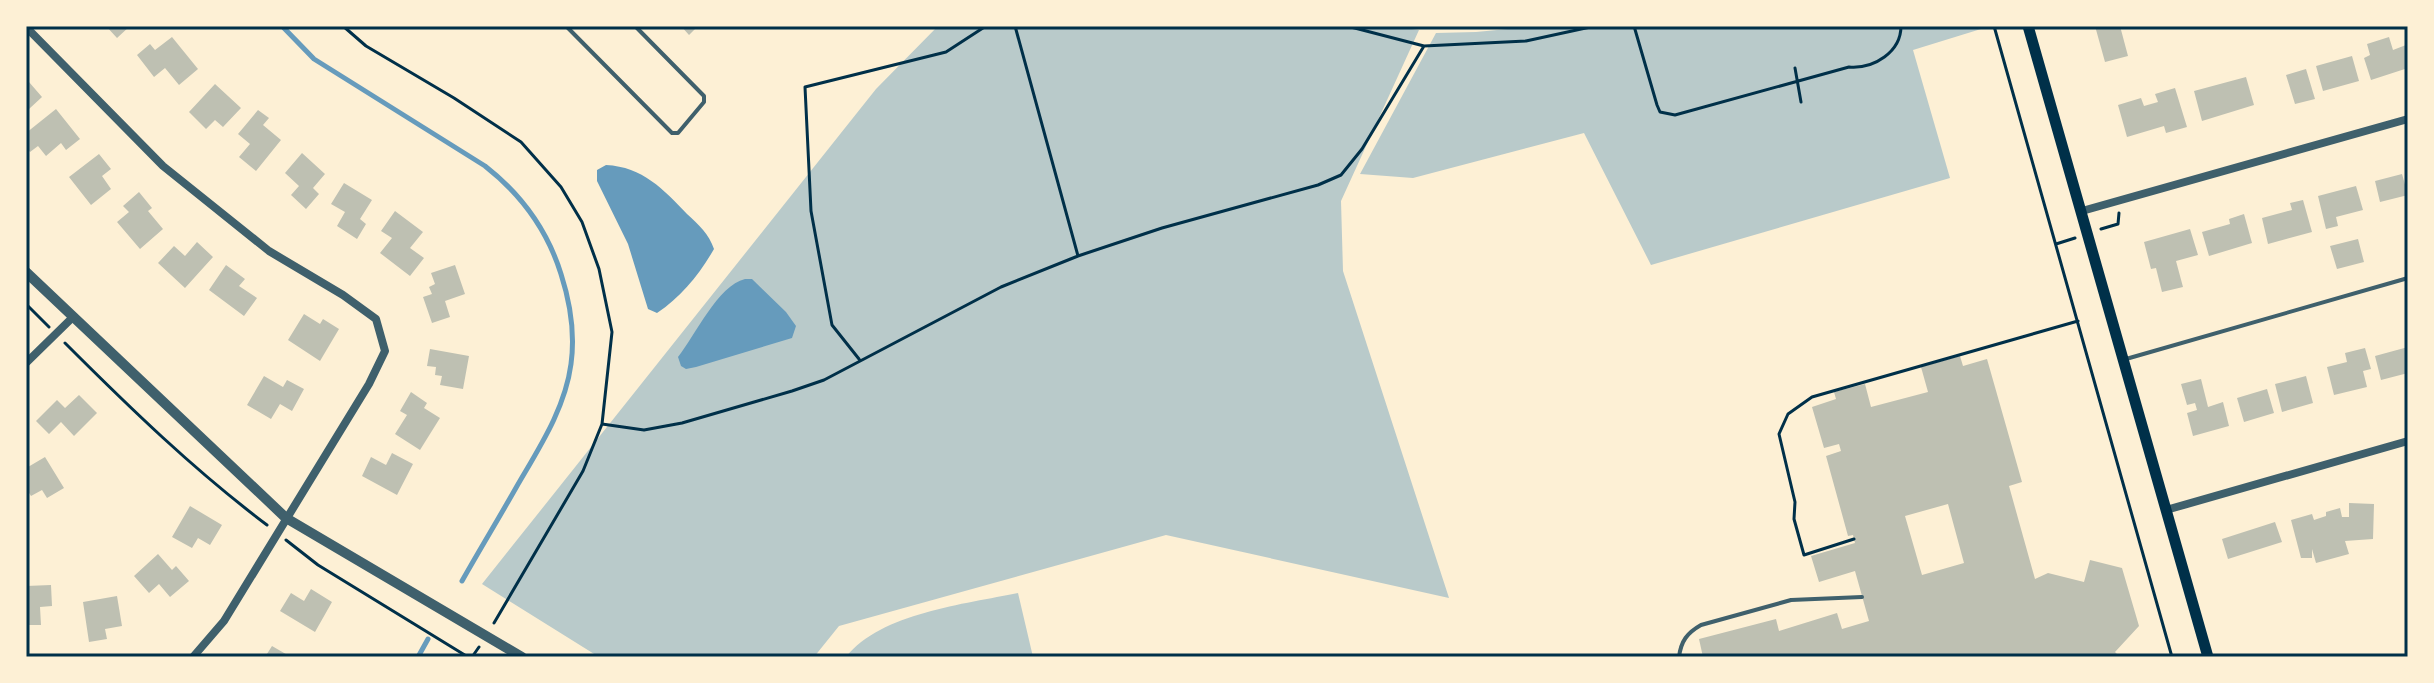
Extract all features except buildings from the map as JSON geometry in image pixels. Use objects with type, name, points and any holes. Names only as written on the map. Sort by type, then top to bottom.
[{"type":"main road","points":[[2028,26],[2208,657]]},
{"type":"street","points":[[26,27],[163,166],[269,251],[343,295],[376,319],[385,351],[369,384],[224,621],[193,657]]},
{"type":"street","points":[[2082,211],[2408,119]]},
{"type":"street","points":[[26,272],[286,518],[522,657]]},
{"type":"street","points":[[26,363],[72,318]]},
{"type":"street","points":[[2166,510],[2408,441]]},
{"type":"lane","points":[[566,26],[672,133],[678,133],[704,102],[704,96],[635,26]]},
{"type":"lane","points":[[2124,359],[2408,278]]},
{"type":"lane","points":[[1679,657],[1689,632],[1701,625],[1791,600],[1862,597]]},
{"type":"path","points":[[343,26],[366,46],[521,142],[561,187],[582,222],[599,269],[612,332],[602,424],[583,471],[472,657]]},
{"type":"path","points":[[860,361],[832,325],[811,211],[805,87],[946,52],[986,26]]},
{"type":"path","points":[[1015,26],[1078,256]]},
{"type":"path","points":[[1347,26],[1424,46],[1526,41],[1595,26]]},
{"type":"path","points":[[1634,26],[1657,105],[1666,115],[1711,107],[1849,67],[1862,68],[1891,54],[1898,43],[1901,26]]},
{"type":"path","points":[[1994,26],[2172,657]]},
{"type":"path","points":[[602,424],[644,430],[682,423],[824,380],[1001,287],[1078,256],[1162,228],[1318,185],[1341,175],[1362,149],[1424,46]]},
{"type":"path","points":[[1795,68],[1801,102]]},
{"type":"path","points":[[1854,539],[1804,555],[1794,519],[1795,502],[1779,434],[1788,414],[1812,397],[2078,321]]},
{"type":"shaded area","points":[[938,26],[1390,26],[1419,30],[1341,201],[1343,271],[1449,598],[1166,535],[839,626],[814,657],[599,657],[482,584],[876,89]]},
{"type":"shaded area","points":[[1538,26],[1980,26],[1981,29],[1913,50],[1950,178],[1651,265],[1584,133],[1413,178],[1360,174],[1436,33]]},
{"type":"shaded area","points":[[1018,593],[1033,657],[846,657],[861,642],[902,620],[950,606]]},
{"type":"water","points":[[606,165],[631,170],[651,181],[699,226],[714,249],[689,285],[657,313],[648,309],[628,244],[597,181],[597,170]]},
{"type":"water","points":[[752,279],[786,312],[796,326],[792,338],[696,367],[686,369],[681,366],[678,357],[716,301],[735,283]]},
{"type":"waterway","points":[[282,26],[314,59],[498,177],[532,214],[561,274],[572,330],[571,364],[563,397],[542,443],[462,581]]},
{"type":"waterway","points":[[418,657],[428,639]]}]
